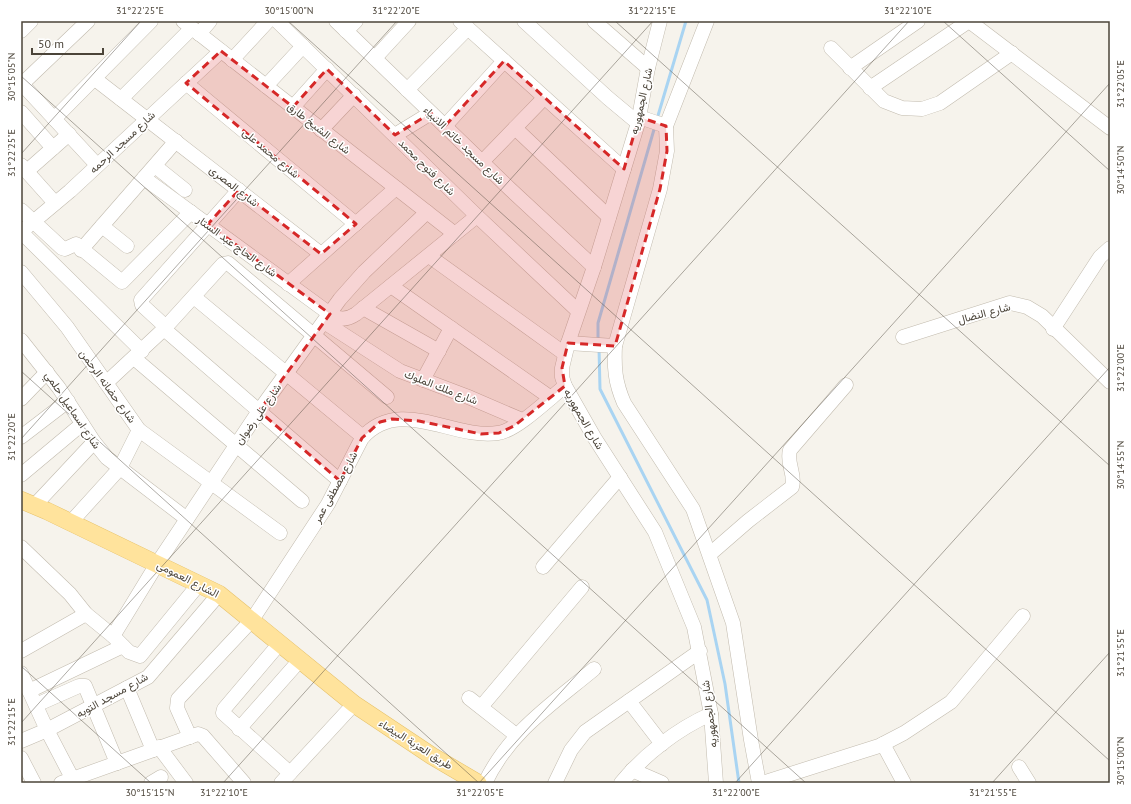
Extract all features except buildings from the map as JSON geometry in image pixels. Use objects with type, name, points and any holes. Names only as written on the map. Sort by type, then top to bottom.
[{"type":"main road","name":"الشارع العمومى","points":[[28,503],[71,522],[219,594],[354,704]]},
{"type":"main road","name":"طريق العزبة البيضاء","points":[[354,704],[416,745],[478,783]]},
{"type":"street","points":[[21,31],[31,21]]},
{"type":"street","points":[[88,21],[22,84],[97,165]]},
{"type":"street","points":[[54,119],[151,21]]},
{"type":"street","points":[[121,99],[191,28],[210,21]]},
{"type":"street","points":[[232,60],[268,21]]},
{"type":"street","name":"شارع فتوح محمد","points":[[277,21],[477,216],[578,311]]},
{"type":"street","name":"شارع مسجد خاتم الانبياء","points":[[336,21],[351,26],[375,58],[407,90],[594,267]]},
{"type":"street","points":[[375,58],[409,21]]},
{"type":"street","points":[[524,21],[608,98],[641,120],[664,126]]},
{"type":"street","points":[[594,21],[648,68]]},
{"type":"street","name":"شارع الجمهوريه","points":[[660,21],[648,68],[641,120],[624,169],[594,267],[578,311],[571,347],[562,368],[565,386],[594,437],[655,532],[694,627],[700,651],[711,714],[716,783]]},
{"type":"street","points":[[707,21],[664,126],[667,151],[660,189],[610,345],[614,360],[616,384],[624,403],[693,509],[710,554],[733,622],[751,740],[761,783],[883,744],[904,733],[950,702],[1023,616]]},
{"type":"street","points":[[850,68],[918,21]]},
{"type":"street","points":[[870,88],[969,21],[1110,128]]},
{"type":"street","points":[[407,90],[464,25],[624,169]]},
{"type":"street","name":"شارع الشيخ طارق","points":[[191,28],[455,234]]},
{"type":"street","points":[[266,86],[302,46]]},
{"type":"street","points":[[831,48],[884,101],[902,108],[922,109],[940,103],[1012,53]]},
{"type":"street","name":"شارع مسجد الرحمه","points":[[21,232],[148,119],[221,51]]},
{"type":"street","points":[[445,126],[504,61]]},
{"type":"street","points":[[293,107],[327,69]]},
{"type":"street","name":"شارع المصرى","points":[[95,79],[321,254]]},
{"type":"street","name":"شارع محمد على","points":[[186,83],[356,224]]},
{"type":"street","points":[[321,130],[354,95]]},
{"type":"street","points":[[482,162],[544,98]]},
{"type":"street","points":[[21,113],[53,148]]},
{"type":"street","points":[[395,135],[431,113]]},
{"type":"street","points":[[515,128],[609,217]]},
{"type":"street","points":[[55,203],[24,168],[53,148],[69,134]]},
{"type":"street","points":[[82,250],[176,141]]},
{"type":"street","points":[[154,166],[184,190]]},
{"type":"street","name":"شارع الحاج عبد الستار","points":[[144,178],[288,284],[327,318]]},
{"type":"street","points":[[288,284],[396,188]]},
{"type":"street","points":[[239,190],[141,300],[142,305],[165,328],[340,481]]},
{"type":"street","points":[[21,210],[62,248],[67,248],[74,244],[122,282],[191,212]]},
{"type":"street","name":"شارع على رضوان","points":[[113,636],[156,564],[259,411],[313,336],[364,272],[427,212]]},
{"type":"street","points":[[327,318],[345,319],[351,317],[477,216]]},
{"type":"street","points":[[102,226],[127,246]]},
{"type":"street","points":[[21,232],[138,355],[236,446],[302,501]]},
{"type":"street","points":[[1053,328],[1100,257],[1110,248]]},
{"type":"street","points":[[428,256],[571,347],[610,345]]},
{"type":"street","points":[[106,383],[138,355],[165,328],[223,264],[230,263],[313,336],[387,397]]},
{"type":"street","name":"شارع حضانه الرحمن","points":[[21,272],[67,327],[139,430],[280,533]]},
{"type":"street","points":[[390,286],[551,398]]},
{"type":"street","points":[[194,297],[363,437]]},
{"type":"street","name":"شارع النضال","points":[[903,337],[1010,303],[1027,307],[1042,316],[1110,382]]},
{"type":"street","points":[[363,308],[439,351]]},
{"type":"street","name":"شارع ملك الملوك","points":[[327,318],[400,371],[466,396],[522,420]]},
{"type":"street","points":[[424,380],[451,328]]},
{"type":"street","name":"شارع اسماعيل حلمي","points":[[24,349],[47,372],[68,401],[94,442],[107,458],[187,519]]},
{"type":"street","points":[[21,398],[47,372]]},
{"type":"street","points":[[710,554],[748,521],[792,487],[794,479],[788,458],[790,450],[846,385]]},
{"type":"street","name":"شارع مصطفى عمر","points":[[190,737],[177,708],[178,698],[252,620],[328,504],[363,437],[370,429],[380,422],[392,419],[419,421],[481,434],[499,433],[522,420],[565,386]]},
{"type":"street","points":[[21,437],[68,401]]},
{"type":"street","points":[[21,475],[82,424]]},
{"type":"street","points":[[71,522],[120,468],[139,430]]},
{"type":"street","points":[[28,503],[94,442]]},
{"type":"street","points":[[543,567],[620,477]]},
{"type":"street","points":[[24,554],[70,594],[86,614],[113,636],[132,655],[140,656],[199,584]]},
{"type":"street","points":[[481,707],[582,587]]},
{"type":"street","name":"شارع مسجد التوبه","points":[[21,741],[47,730],[148,677],[219,594]]},
{"type":"street","points":[[21,651],[86,614]]},
{"type":"street","points":[[280,643],[223,710],[224,716],[239,729],[286,778],[354,704]]},
{"type":"street","points":[[29,691],[123,646]]},
{"type":"street","points":[[555,783],[571,750],[577,740],[585,732],[700,651]]},
{"type":"street","points":[[239,729],[300,660]]},
{"type":"street","points":[[485,783],[496,761],[516,735],[594,669]]},
{"type":"street","points":[[21,673],[47,730],[66,778],[117,763],[198,734],[203,736],[244,783]]},
{"type":"street","points":[[36,705],[81,685],[86,687],[117,763]]},
{"type":"street","points":[[127,688],[156,749],[186,783]]},
{"type":"street","points":[[469,698],[516,735]]},
{"type":"street","points":[[629,701],[662,744]]},
{"type":"street","points":[[621,783],[632,770],[662,744],[695,722],[711,714]]},
{"type":"street","points":[[883,744],[904,783]]},
{"type":"street","points":[[21,758],[34,783]]},
{"type":"street","points":[[1019,767],[1029,783]]},
{"type":"street","points":[[632,770],[662,783]]},
{"type":"highlighted area","points":[[221,51],[293,107],[327,69],[395,135],[431,113],[445,126],[504,61],[624,169],[639,117],[666,126],[667,151],[660,189],[615,346],[568,343],[562,368],[565,386],[514,426],[499,433],[481,434],[419,421],[392,419],[380,422],[362,438],[340,481],[259,411],[330,314],[208,224],[239,190],[321,254],[356,224],[186,83]]},
{"type":"waterway","points":[[657,119],[686,21]]},
{"type":"waterway","points":[[598,341],[598,323],[655,126]]},
{"type":"waterway","points":[[599,348],[600,389],[707,600],[725,684],[739,783]]}]
